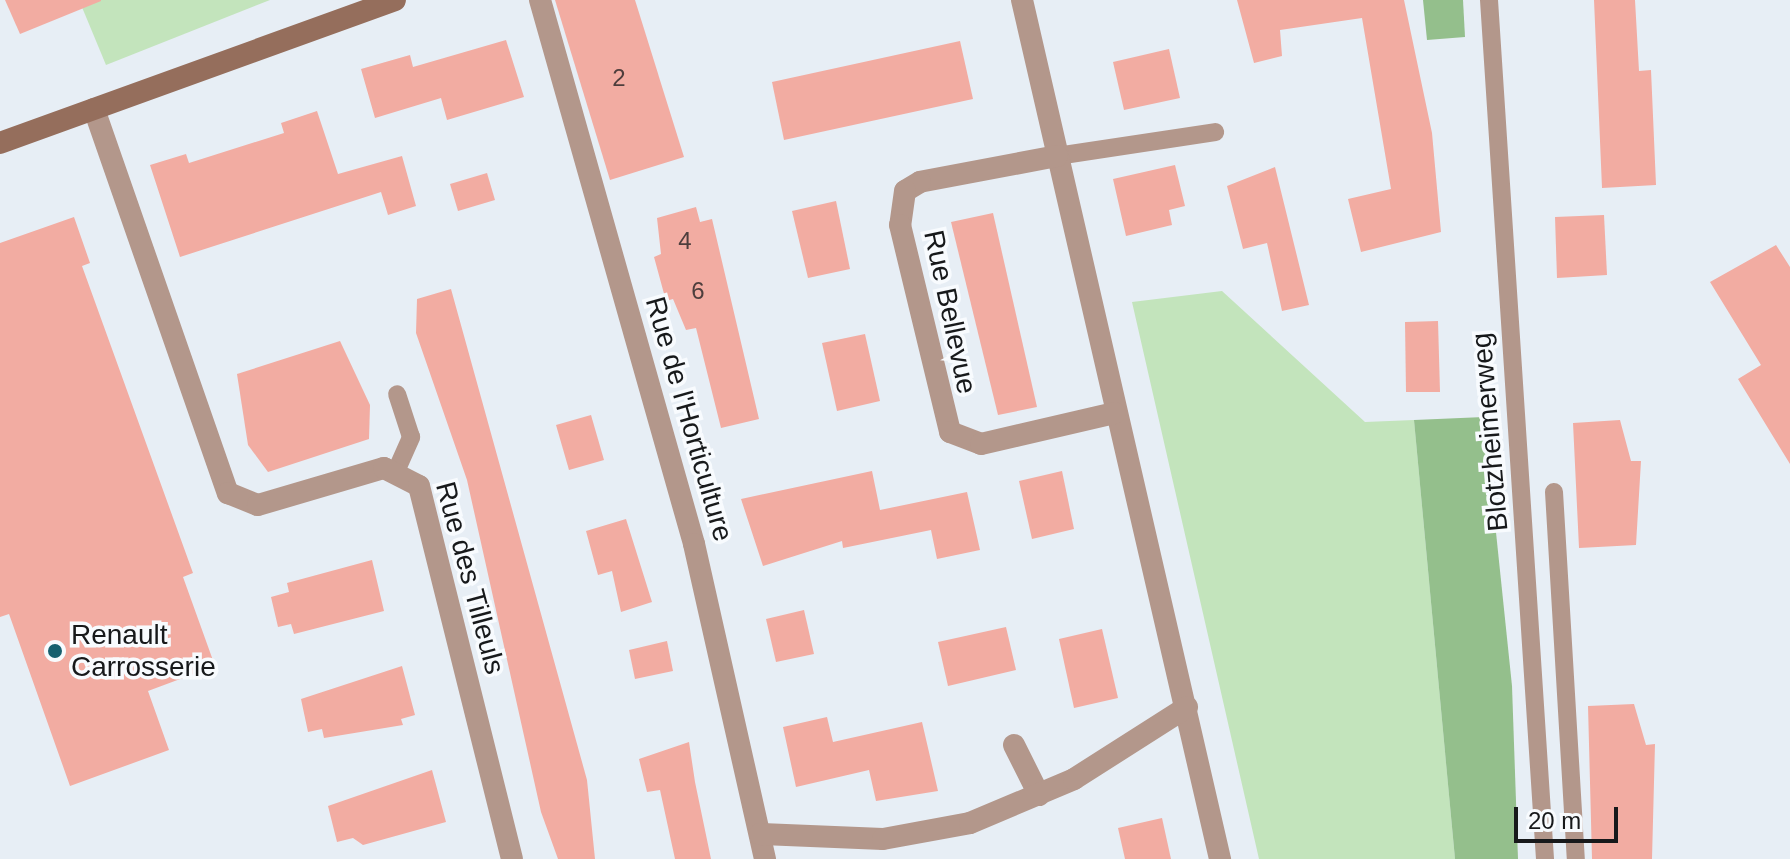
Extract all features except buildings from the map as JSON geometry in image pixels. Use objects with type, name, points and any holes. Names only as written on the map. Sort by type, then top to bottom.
[{"type":"main road","points":[[0,143],[395,0]]},
{"type":"street","name":"Rue de l'Horticulture","points":[[540,0],[694,544],[765,859]]},
{"type":"street","points":[[1022,0],[1114,413],[1187,707],[1220,859]]},
{"type":"street","name":"Rue des Tilleuls","points":[[94,109],[228,493],[258,505],[397,469],[419,486],[512,859]]},
{"type":"street","name":"Rue Bellevue","points":[[1057,156],[920,182],[905,191],[900,225],[942,418],[962,441],[981,444],[1114,413]]},
{"type":"street","points":[[760,834],[908,837],[1039,795],[1187,707]]},
{"type":"street","points":[[1014,745],[1039,795]]},
{"type":"lane","name":"Blotzheimerweg","points":[[1489,0],[1545,859]]},
{"type":"lane","points":[[1057,156],[1215,132]]},
{"type":"lane","points":[[397,394],[411,437],[397,469]]},
{"type":"lane","points":[[1554,492],[1576,859]]},
{"type":"green space","points":[[79,0],[270,0],[106,65]]},
{"type":"green space","points":[[1423,0],[1463,0],[1465,37],[1427,40]]},
{"type":"green space","points":[[1222,291],[1365,422],[1414,420],[1455,859],[1259,859],[1132,302]]},
{"type":"green space","points":[[1484,417],[1512,686],[1518,859],[1455,859],[1414,420]]},
{"type":"place","name":"Renault Carrosserie","points":[[55,651]]}]
